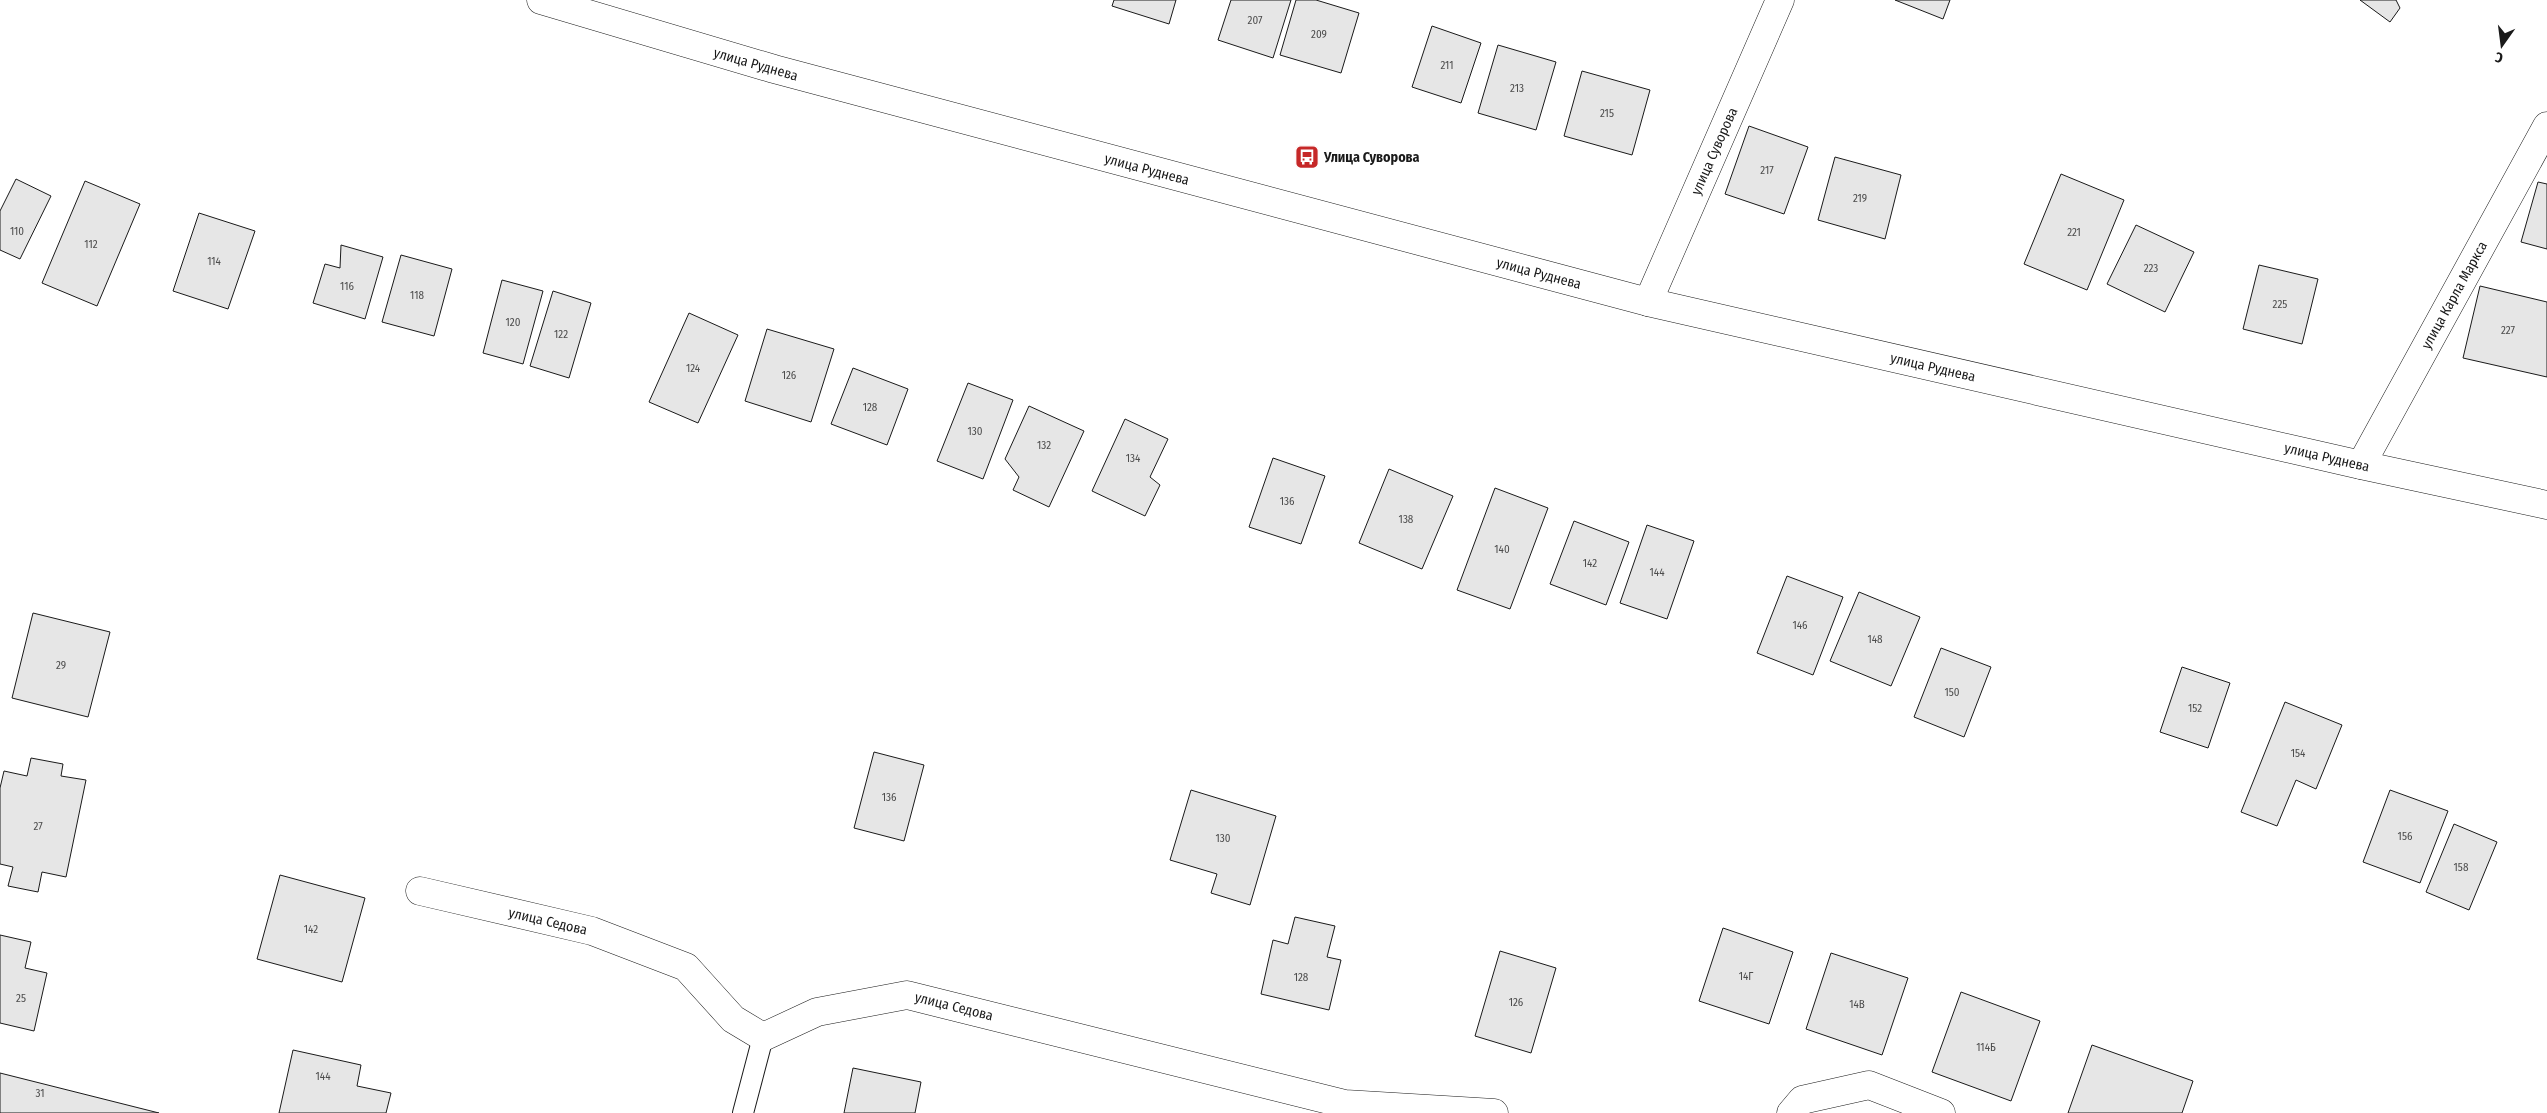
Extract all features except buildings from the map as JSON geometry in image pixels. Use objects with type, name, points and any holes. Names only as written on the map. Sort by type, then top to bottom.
[{"type":"street","name":"улица Руднева","points":[[541,0],[774,70],[1648,302],[2361,465],[2547,505]]},
{"type":"street","name":"улица Суворова","points":[[1648,302],[1780,0]]},
{"type":"street","name":"улица Карла Маркса","points":[[2361,465],[2547,126]]},
{"type":"street","name":"улица Седова","points":[[420,891],[592,931],[686,967],[733,1019],[763,1037],[817,1012],[907,995],[1345,1104],[1494,1113]]},
{"type":"street","points":[[1791,1113],[1802,1100],[1869,1085],[1941,1113]]},
{"type":"lane","points":[[743,1113],[763,1037]]},
{"type":"place","name":"Улица Суворова","points":[[1307,157]]}]
